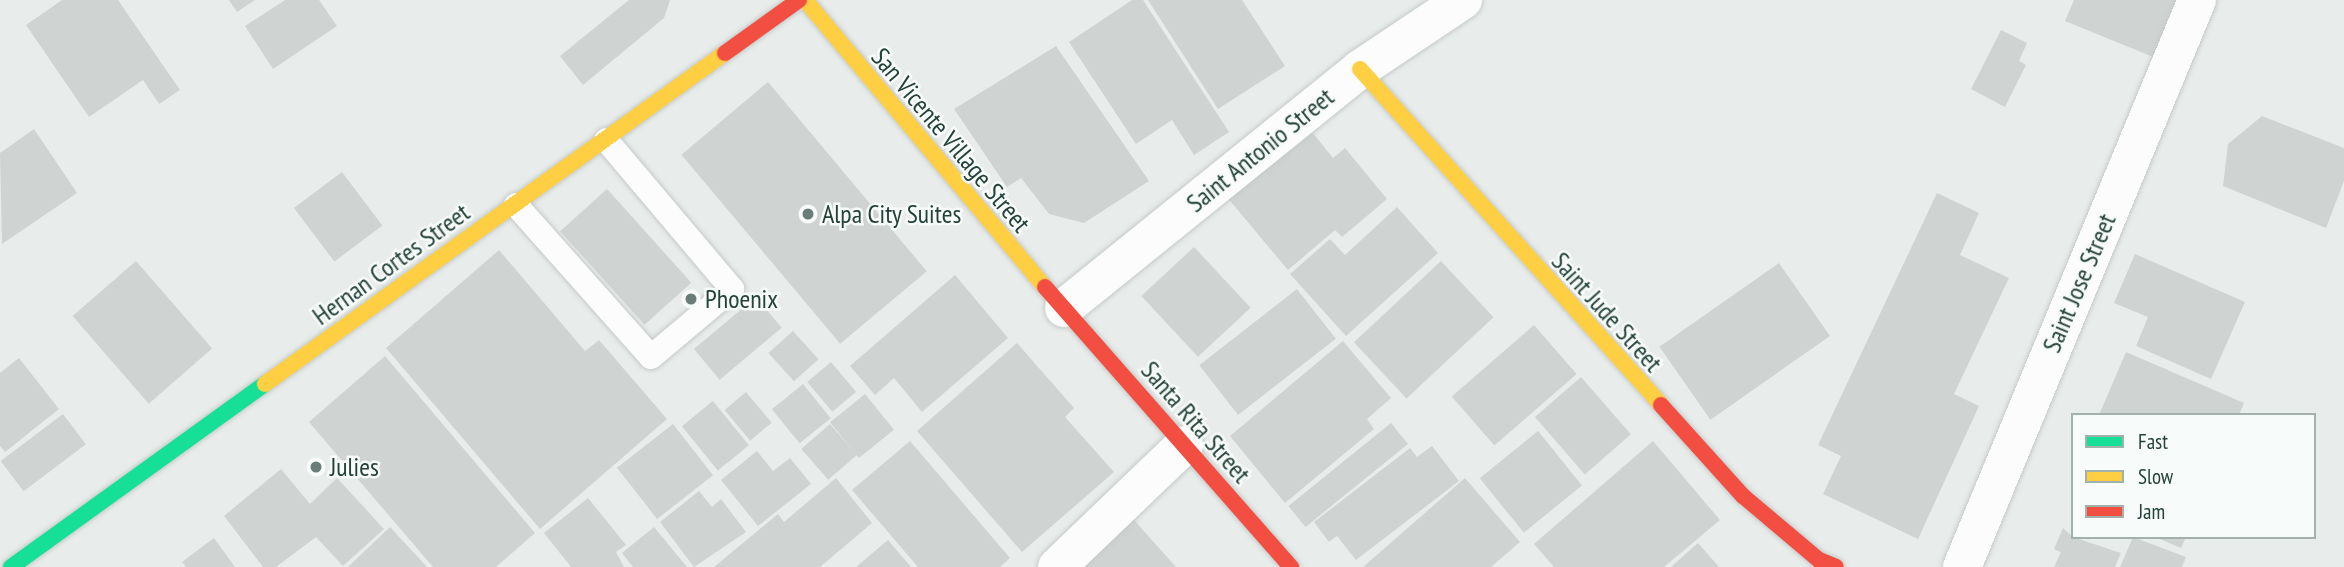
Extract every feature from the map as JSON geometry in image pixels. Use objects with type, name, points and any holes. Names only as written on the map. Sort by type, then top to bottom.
[{"type":"street","name":"Hernan Cortes Street","points":[[11,567],[799,0]]},
{"type":"street","name":"San Vicente Village Street","points":[[804,0],[1064,308]]},
{"type":"street","name":"Saint Antonio Street","points":[[1064,308],[1360,69],[1463,0]]},
{"type":"street","name":"Saint Jose Street","points":[[1962,567],[2197,0]]},
{"type":"street","name":"Saint Jude Street","points":[[1360,69],[1743,496],[1819,560],[1836,567]]},
{"type":"street","name":"Santa Rita Street","points":[[1064,308],[1291,567]]},
{"type":"street","points":[[1057,567],[1184,445]]},
{"type":"lane","points":[[516,205],[651,357],[732,289],[606,140]]},
{"type":"building","points":[[62,0],[118,0],[180,90],[159,104],[143,80],[89,117],[26,25]]},
{"type":"building","points":[[229,0],[255,0],[237,12]]},
{"type":"building","points":[[285,0],[319,0],[337,26],[273,69],[245,26]]},
{"type":"building","points":[[629,0],[670,0],[664,18],[583,85],[560,56]]},
{"type":"building","points":[[1132,0],[1143,0],[1229,132],[1194,155],[1172,120],[1136,144],[1069,42]]},
{"type":"building","points":[[1148,0],[1242,0],[1285,66],[1218,109]]},
{"type":"building","points":[[2074,0],[2182,0],[2158,59],[2065,21]]},
{"type":"building","points":[[2001,30],[2027,43],[2019,61],[2026,65],[2005,107],[1971,89]]},
{"type":"building","points":[[1056,46],[1149,181],[1084,223],[1049,214],[1021,178],[1007,187],[954,109]]},
{"type":"building","name":"Alpa City Suites","points":[[768,82],[927,271],[840,344],[681,155]]},
{"type":"building","points":[[2262,116],[2344,148],[2344,181],[2326,228],[2223,186],[2228,144]]},
{"type":"building","points":[[1308,127],[1333,158],[1345,148],[1387,199],[1342,237],[1335,230],[1288,270],[1226,196]]},
{"type":"building","points":[[34,129],[77,193],[2,244],[0,153]]},
{"type":"building","points":[[342,172],[382,226],[334,262],[294,208]]},
{"type":"building","points":[[607,189],[691,283],[644,325],[560,231]]},
{"type":"building","points":[[1937,193],[1979,213],[1960,255],[2009,278],[1954,394],[1979,406],[1918,539],[1823,494],[1841,456],[1818,445]]},
{"type":"building","points":[[1397,207],[1438,253],[1346,336],[1290,274],[1330,239],[1345,255]]},
{"type":"building","points":[[1194,247],[1251,308],[1198,357],[1141,296]]},
{"type":"building","points":[[499,250],[585,351],[599,340],[667,419],[540,529],[386,348]]},
{"type":"building","points":[[2135,254],[2245,302],[2211,379],[2136,346],[2148,317],[2114,303]]},
{"type":"building","points":[[136,261],[212,349],[149,404],[73,316]]},
{"type":"building","points":[[1441,261],[1494,317],[1406,398],[1354,342]]},
{"type":"building","points":[[1779,263],[1830,336],[1710,420],[1659,347]]},
{"type":"building","points":[[955,275],[1008,338],[922,412],[894,378],[875,395],[850,366]]},
{"type":"building","points":[[1297,289],[1336,339],[1238,415],[1199,365]]},
{"type":"building","points":[[756,297],[782,328],[720,380],[694,349]]},
{"type":"building","points":[[1534,325],[1577,374],[1494,446],[1452,397]]},
{"type":"building","points":[[793,331],[818,359],[794,381],[768,353]]},
{"type":"building","points":[[1343,341],[1391,398],[1367,419],[1374,429],[1285,503],[1230,436]]},
{"type":"building","points":[[1017,343],[1074,408],[1065,417],[1114,472],[1022,552],[917,431]]},
{"type":"building","points":[[2126,352],[2244,403],[2240,413],[2100,413]]},
{"type":"building","points":[[385,356],[535,533],[496,567],[433,567],[309,422]]},
{"type":"building","points":[[19,358],[59,409],[5,452],[0,446],[0,373]]},
{"type":"building","points":[[831,362],[856,392],[832,412],[807,382]]},
{"type":"building","points":[[1581,377],[1631,434],[1585,474],[1535,417]]},
{"type":"building","points":[[803,384],[831,418],[800,443],[772,409]]},
{"type":"building","points":[[746,392],[772,423],[750,441],[725,410]]},
{"type":"building","points":[[865,394],[894,430],[859,458],[830,422]]},
{"type":"building","points":[[713,401],[749,445],[718,470],[682,426]]},
{"type":"building","points":[[63,414],[86,444],[24,491],[1,461]]},
{"type":"building","points":[[1391,423],[1408,444],[1305,527],[1288,506]]},
{"type":"building","points":[[673,424],[713,475],[657,519],[617,468]]},
{"type":"building","points":[[830,424],[857,455],[828,480],[801,449]]},
{"type":"building","points":[[1538,431],[1582,485],[1524,533],[1480,478]]},
{"type":"building","points":[[910,441],[1010,558],[1000,567],[918,567],[852,490]]},
{"type":"building","points":[[1653,441],[1720,520],[1664,567],[1554,567],[1534,544]]},
{"type":"building","points":[[1432,446],[1459,481],[1356,560],[1337,536],[1329,542],[1314,522],[1410,448],[1417,457]]},
{"type":"building","points":[[757,451],[773,471],[790,458],[811,484],[758,526],[721,480]]},
{"type":"building","points":[[281,469],[310,504],[337,478],[384,529],[343,566],[316,537],[276,567],[263,567],[224,516]]},
{"type":"building","points":[[836,478],[872,523],[820,567],[714,567],[778,514],[784,522]]},
{"type":"building","points":[[1465,478],[1520,542],[1491,567],[1363,567]]},
{"type":"building","points":[[699,491],[712,507],[721,499],[746,532],[694,567],[660,522]]},
{"type":"building","points":[[588,498],[626,545],[616,552],[624,567],[571,567],[544,533]]},
{"type":"building","points":[[1134,520],[1176,567],[1082,567]]},
{"type":"building","points":[[390,527],[427,567],[348,567]]},
{"type":"building","points":[[654,527],[687,567],[633,567],[622,553]]},
{"type":"building","points":[[2063,528],[2071,535],[2071,539],[2079,539],[2121,553],[2115,567],[2054,567],[2061,552],[2054,549]]},
{"type":"building","points":[[214,538],[235,567],[186,567],[182,562]]},
{"type":"building","points":[[2132,539],[2186,557],[2182,567],[2120,567]]},
{"type":"building","points":[[2160,539],[2185,539],[2181,548]]},
{"type":"building","points":[[888,540],[911,567],[856,567]]},
{"type":"building","points":[[1698,543],[1719,567],[1671,567]]},
{"type":"traffic: fast","points":[[11,567],[265,384]]},
{"type":"traffic: slow","points":[[805,0],[1045,287]]},
{"type":"traffic: slow","points":[[265,384],[725,53]]},
{"type":"traffic: slow","points":[[1360,69],[1661,405]]},
{"type":"traffic: jam","points":[[725,53],[799,0]]},
{"type":"traffic: jam","points":[[1045,287],[1291,567]]},
{"type":"traffic: jam","points":[[1661,405],[1743,496],[1819,560],[1836,567]]},
{"type":"place","name":"Alpa City Suites","points":[[808,214]]},
{"type":"place","name":"Phoenix","points":[[691,299]]},
{"type":"place","name":"Julies","points":[[316,467]]}]
